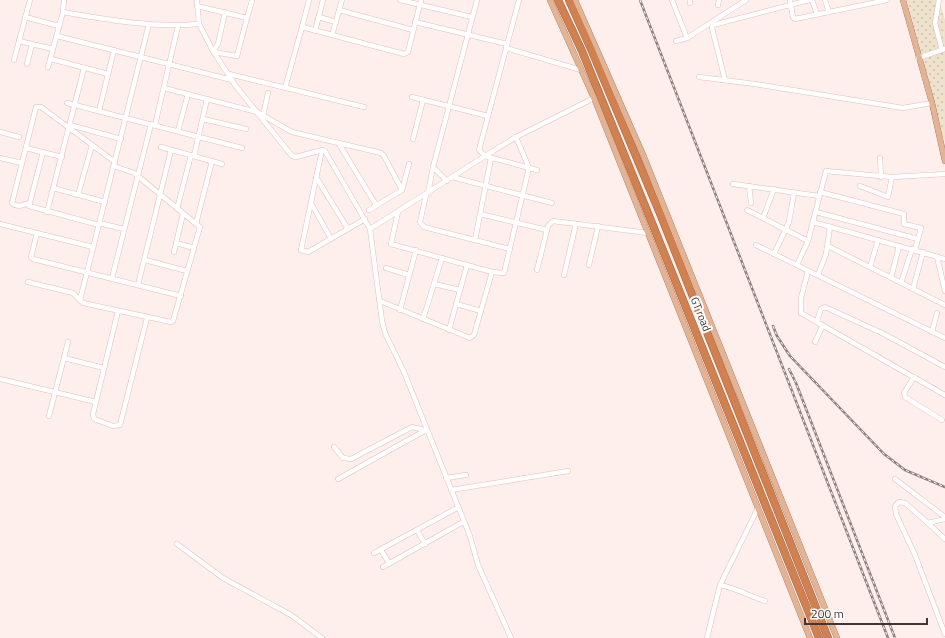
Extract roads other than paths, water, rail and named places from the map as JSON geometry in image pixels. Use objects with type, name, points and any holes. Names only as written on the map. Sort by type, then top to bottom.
[{"type":"highway","name":"GT road","points":[[558,0],[582,51],[653,225],[818,638]]},
{"type":"highway","name":"GT road","points":[[569,0],[591,49],[663,223],[828,638]]},
{"type":"main road","points":[[550,0],[594,98],[810,638]]},
{"type":"main road","points":[[575,0],[644,157],[837,638]]},
{"type":"main road","points":[[903,0],[918,58],[932,103],[945,160]]},
{"type":"street","points":[[14,60],[30,0]]},
{"type":"street","points":[[48,67],[60,26],[64,0]]},
{"type":"street","points":[[285,88],[309,0]]},
{"type":"street","points":[[315,31],[323,0]]},
{"type":"street","points":[[332,35],[342,0]]},
{"type":"street","points":[[400,0],[472,17]]},
{"type":"street","points":[[302,27],[404,54],[408,52],[421,0]]},
{"type":"street","points":[[476,0],[420,222],[422,225],[510,249]]},
{"type":"street","points":[[520,0],[479,150],[485,156],[538,170]]},
{"type":"street","points":[[672,0],[687,38]]},
{"type":"street","points":[[676,41],[687,38],[746,0]]},
{"type":"street","points":[[725,80],[712,28],[713,25],[790,2],[809,0]]},
{"type":"street","points":[[812,0],[817,14]]},
{"type":"street","points":[[826,0],[829,12]]},
{"type":"street","points":[[858,0],[860,5]]},
{"type":"street","points":[[790,2],[794,18],[887,0]]},
{"type":"street","points":[[918,58],[944,50],[935,26],[939,0]]},
{"type":"street","points":[[214,52],[237,56],[252,1]]},
{"type":"street","points":[[247,18],[197,3],[199,24],[214,52],[232,80],[292,156],[322,150],[325,151],[370,229],[386,333],[451,490],[457,508],[470,536],[478,565],[511,638]]},
{"type":"street","points":[[339,10],[413,30]]},
{"type":"street","points":[[63,12],[149,24],[178,26],[199,24]]},
{"type":"street","points":[[214,52],[218,44],[225,12]]},
{"type":"street","points":[[25,17],[60,26]]},
{"type":"street","points":[[319,17],[336,22]]},
{"type":"street","points":[[415,22],[507,46],[581,70]]},
{"type":"street","points":[[80,300],[149,24]]},
{"type":"street","points":[[112,278],[124,229],[164,88],[178,26]]},
{"type":"street","points":[[56,36],[142,56],[232,80]]},
{"type":"street","points":[[19,41],[53,49]]},
{"type":"street","points":[[27,64],[32,44]]},
{"type":"street","points":[[99,111],[114,50]]},
{"type":"street","points":[[50,59],[108,74]]},
{"type":"street","points":[[47,212],[84,68]]},
{"type":"street","points":[[229,74],[364,107]]},
{"type":"street","points":[[698,77],[903,108],[932,103]]},
{"type":"street","points":[[164,88],[257,112],[292,132],[383,155],[402,190]]},
{"type":"street","points":[[263,116],[268,93]]},
{"type":"street","points":[[178,131],[188,94]]},
{"type":"street","points":[[412,97],[488,116]]},
{"type":"street","points":[[370,229],[516,137],[594,98]]},
{"type":"street","points":[[177,210],[203,119],[207,99]]},
{"type":"street","points":[[413,139],[423,100]]},
{"type":"street","points":[[67,103],[242,148]]},
{"type":"street","points":[[28,282],[73,293],[80,300],[118,311],[172,322],[200,229],[196,224],[138,178],[134,173],[114,164],[70,127],[41,107],[36,107],[12,203],[14,205],[22,206],[29,203]]},
{"type":"street","points":[[203,119],[246,129]]},
{"type":"street","points":[[70,127],[121,139]]},
{"type":"street","points":[[0,132],[19,137]]},
{"type":"street","points":[[398,212],[391,242],[492,272],[504,273],[529,168],[516,137]]},
{"type":"street","points":[[340,144],[376,205]]},
{"type":"street","points":[[78,195],[92,145]]},
{"type":"street","points":[[161,147],[222,164]]},
{"type":"street","points":[[26,148],[62,157]]},
{"type":"street","points":[[138,285],[171,150]]},
{"type":"street","points":[[322,150],[301,250],[308,252],[365,219]]},
{"type":"street","points":[[43,152],[29,203],[30,207],[124,229]]},
{"type":"street","points":[[0,158],[22,163]]},
{"type":"street","points":[[475,240],[491,158]]},
{"type":"street","points":[[880,158],[881,177]]},
{"type":"street","points":[[196,224],[212,161]]},
{"type":"street","points":[[369,210],[402,190],[409,164]]},
{"type":"street","points":[[433,167],[447,181]]},
{"type":"street","points":[[797,265],[808,241],[825,172],[827,170],[881,177],[945,174]]},
{"type":"street","points":[[316,177],[348,229]]},
{"type":"street","points":[[452,177],[552,203]]},
{"type":"street","points":[[860,186],[888,197],[892,177]]},
{"type":"street","points":[[733,184],[794,193],[820,194],[904,214],[904,224],[921,228],[902,283]]},
{"type":"street","points":[[749,186],[751,203]]},
{"type":"street","points":[[53,188],[105,202]]},
{"type":"street","points":[[763,218],[774,189]]},
{"type":"street","points":[[774,254],[791,217],[794,193]]},
{"type":"street","points":[[311,203],[331,239]]},
{"type":"street","points":[[747,210],[808,241]]},
{"type":"street","points":[[816,212],[918,239]]},
{"type":"street","points":[[174,252],[183,214]]},
{"type":"street","points":[[480,214],[547,230]]},
{"type":"street","points":[[537,270],[547,230],[550,223],[553,221],[648,233]]},
{"type":"street","points":[[813,222],[914,249],[945,259]]},
{"type":"street","points":[[0,224],[93,247]]},
{"type":"street","points":[[564,275],[576,224]]},
{"type":"street","points":[[589,266],[598,226]]},
{"type":"street","points":[[818,276],[828,246],[830,227]]},
{"type":"street","points":[[37,233],[32,258],[181,296]]},
{"type":"street","points":[[870,267],[878,240]]},
{"type":"street","points":[[176,243],[194,248]]},
{"type":"street","points":[[756,245],[945,338]]},
{"type":"street","points":[[828,246],[945,305]]},
{"type":"street","points":[[891,278],[899,246]]},
{"type":"street","points":[[400,310],[416,250]]},
{"type":"street","points":[[913,289],[923,252]]},
{"type":"street","points":[[937,257],[945,291]]},
{"type":"street","points":[[423,320],[442,258]]},
{"type":"street","points":[[145,260],[187,271]]},
{"type":"street","points":[[449,330],[467,265]]},
{"type":"street","points":[[386,268],[409,275]]},
{"type":"street","points":[[808,271],[802,289],[800,311],[805,316],[817,321],[945,395]]},
{"type":"street","points":[[380,301],[468,338],[472,337],[492,272]]},
{"type":"street","points":[[434,284],[460,290]]},
{"type":"street","points":[[456,304],[481,311]]},
{"type":"street","points":[[817,321],[821,309],[825,307],[884,334],[945,367]]},
{"type":"street","points":[[118,311],[93,414],[94,419],[113,426],[120,425],[147,318]]},
{"type":"street","points":[[932,332],[937,313]]},
{"type":"street","points":[[815,342],[823,325]]},
{"type":"street","points":[[49,416],[68,342]]},
{"type":"street","points":[[64,358],[104,368]]},
{"type":"street","points":[[914,377],[904,393],[905,397],[942,420]]},
{"type":"street","points":[[0,379],[96,402]]},
{"type":"street","points":[[334,447],[343,458],[351,459],[412,427],[426,430]]},
{"type":"street","points":[[338,479],[426,430]]},
{"type":"street","points":[[451,490],[568,471]]},
{"type":"street","points":[[446,478],[466,475]]},
{"type":"street","points":[[895,479],[945,518]]},
{"type":"street","points":[[945,539],[928,522],[905,503],[899,502],[895,506],[896,514],[916,555],[945,633]]},
{"type":"street","points":[[374,553],[457,508]]},
{"type":"street","points":[[707,638],[720,585],[758,508]]},
{"type":"street","points":[[928,522],[945,518]]},
{"type":"street","points":[[383,567],[463,522]]},
{"type":"street","points":[[417,530],[424,544]]},
{"type":"street","points":[[177,544],[223,578],[291,615],[322,638]]},
{"type":"street","points":[[381,550],[389,563]]},
{"type":"street","points":[[720,585],[733,588],[750,597],[765,601]]},
{"type":"railway","points":[[640,0],[888,638]]},
{"type":"railway","points":[[773,326],[777,336],[790,356],[884,454],[905,470],[945,487]]},
{"type":"railway","points":[[789,369],[796,383],[895,638]]}]
